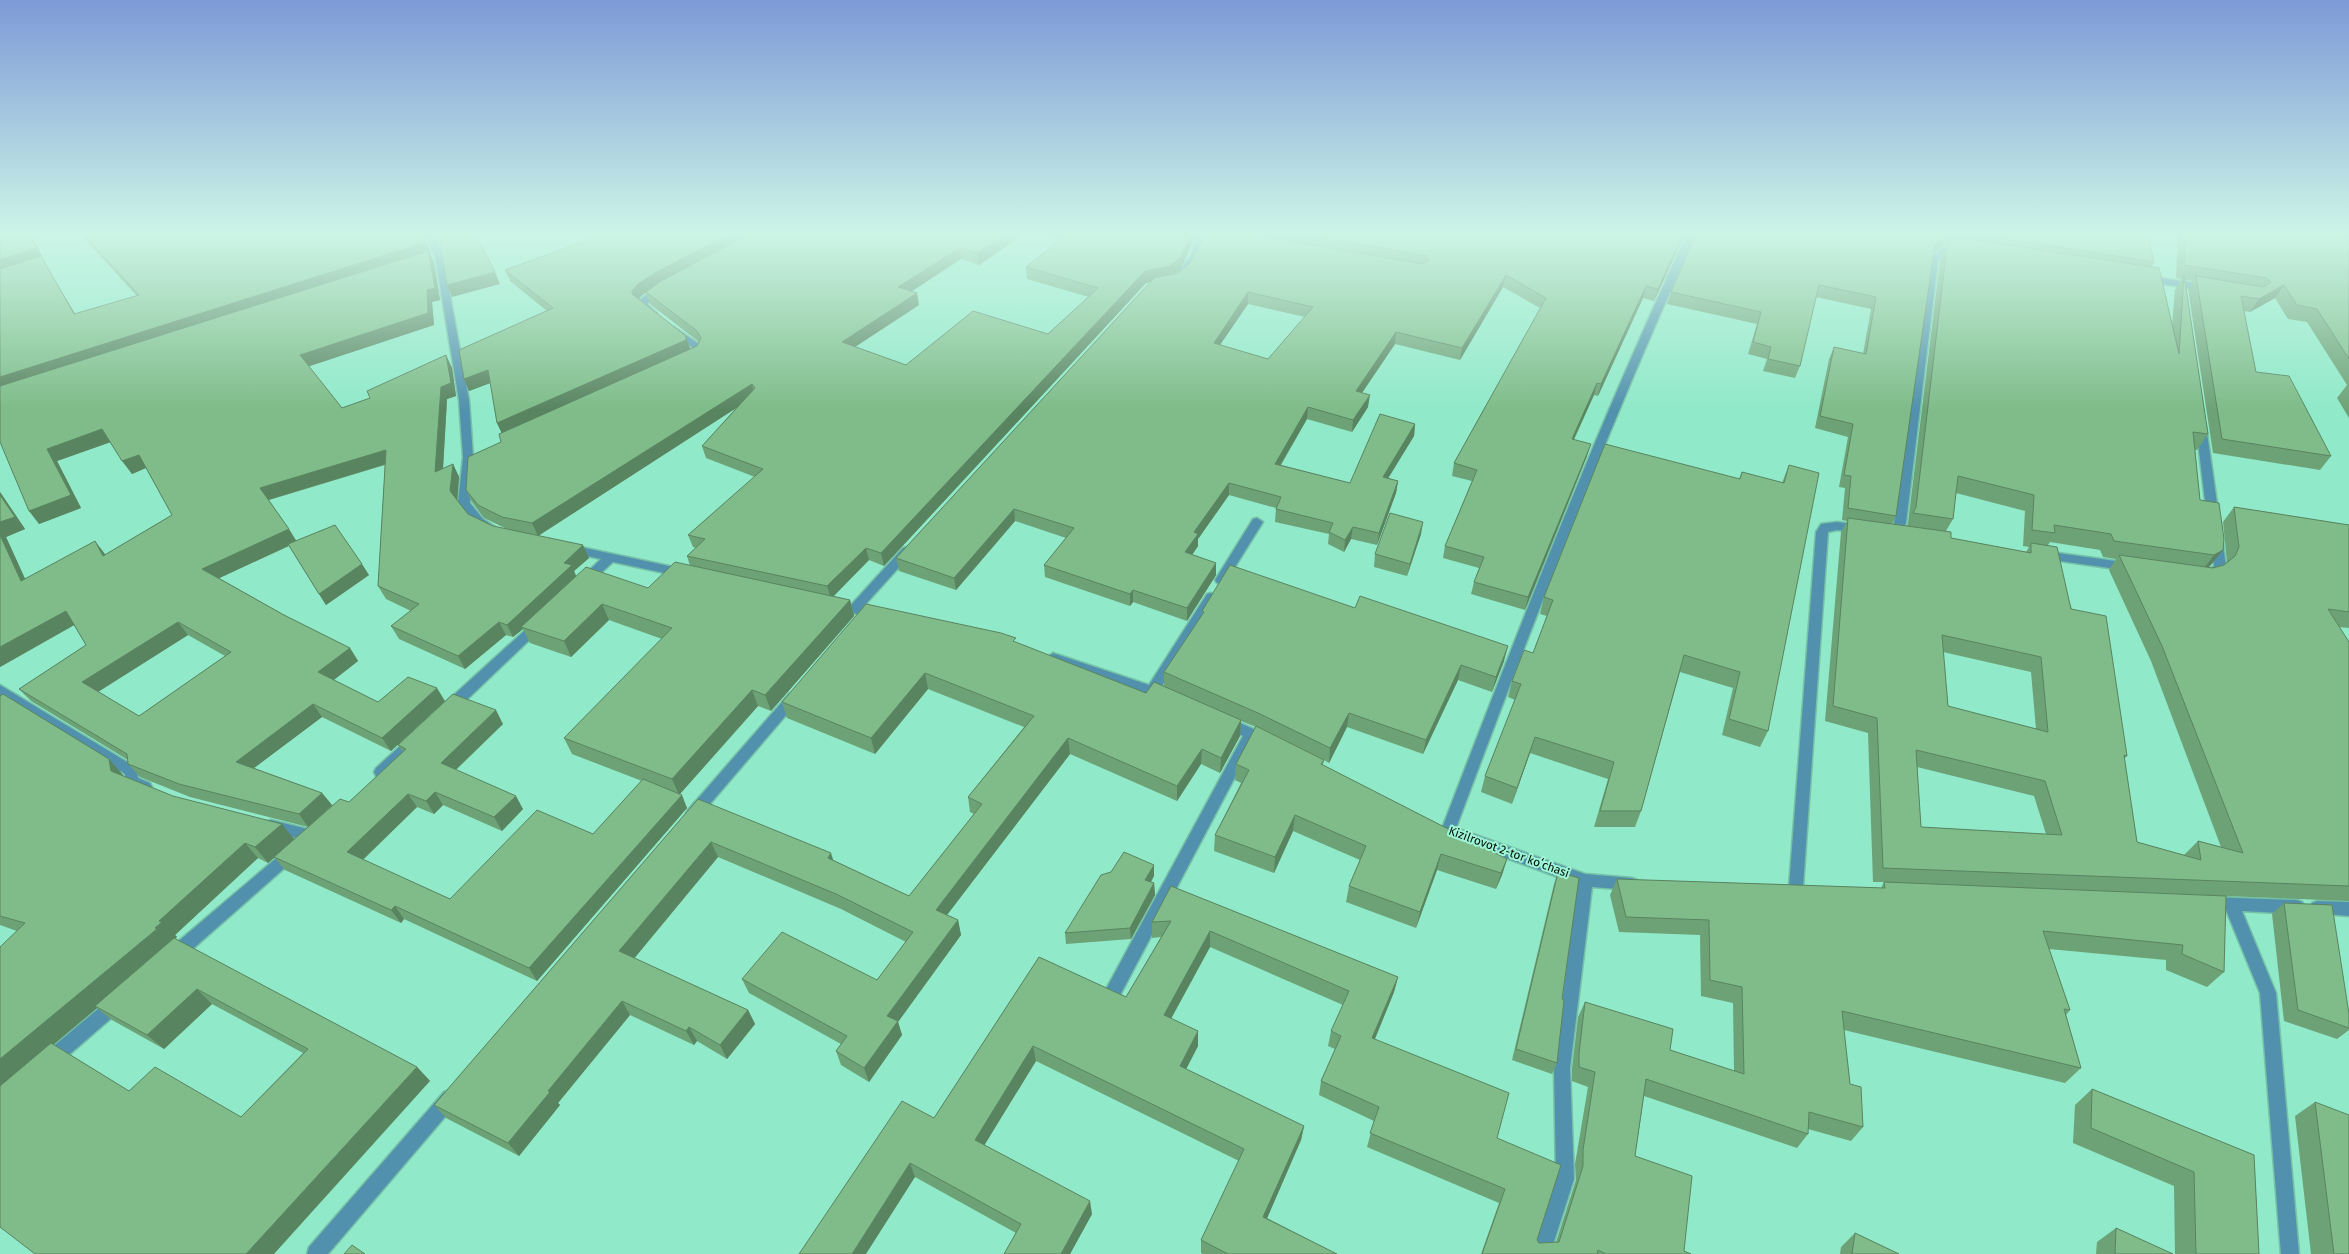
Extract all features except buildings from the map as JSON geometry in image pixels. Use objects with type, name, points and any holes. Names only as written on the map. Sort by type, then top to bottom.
[{"type":"street","points":[[442,293],[464,400],[472,455],[464,503],[479,522],[504,534]]},
{"type":"street","points":[[657,293],[646,299],[642,304],[696,346],[698,351],[696,355],[680,363]]},
{"type":"street","name":"Kizilrovot 2-tor koʻchasi","points":[[1650,885],[1611,884],[1585,880],[1444,829],[1560,536],[1664,293]]},
{"type":"street","points":[[1797,887],[1822,532],[1825,527],[1837,526],[1900,535],[1930,293]]},
{"type":"street","points":[[2198,410],[2220,566],[2215,573],[2202,578]]},
{"type":"street","points":[[1153,690],[1257,522]]},
{"type":"street","points":[[854,627],[860,611],[912,545]]},
{"type":"street","points":[[562,547],[698,576]]},
{"type":"street","points":[[2029,553],[2144,569]]},
{"type":"street","points":[[574,591],[611,557]]},
{"type":"street","points":[[824,604],[886,616]]},
{"type":"street","points":[[443,714],[545,618]]},
{"type":"street","points":[[1044,655],[1153,690],[1180,702]]},
{"type":"street","points":[[685,823],[802,687]]},
{"type":"street","points":[[0,690],[132,772],[131,781],[155,791]]},
{"type":"street","points":[[1215,717],[1276,745]]},
{"type":"street","points":[[1111,996],[1251,733]]},
{"type":"street","points":[[370,782],[421,734]]},
{"type":"street","points":[[164,964],[316,833],[254,821]]},
{"type":"street","points":[[1541,1254],[1565,1179],[1562,1068],[1585,880]]},
{"type":"street","points":[[2192,903],[2349,909]]},
{"type":"street","points":[[2231,904],[2268,993],[2290,1254]]},
{"type":"street","points":[[37,1072],[126,995]]},
{"type":"street","points":[[316,1254],[458,1088]]}]
